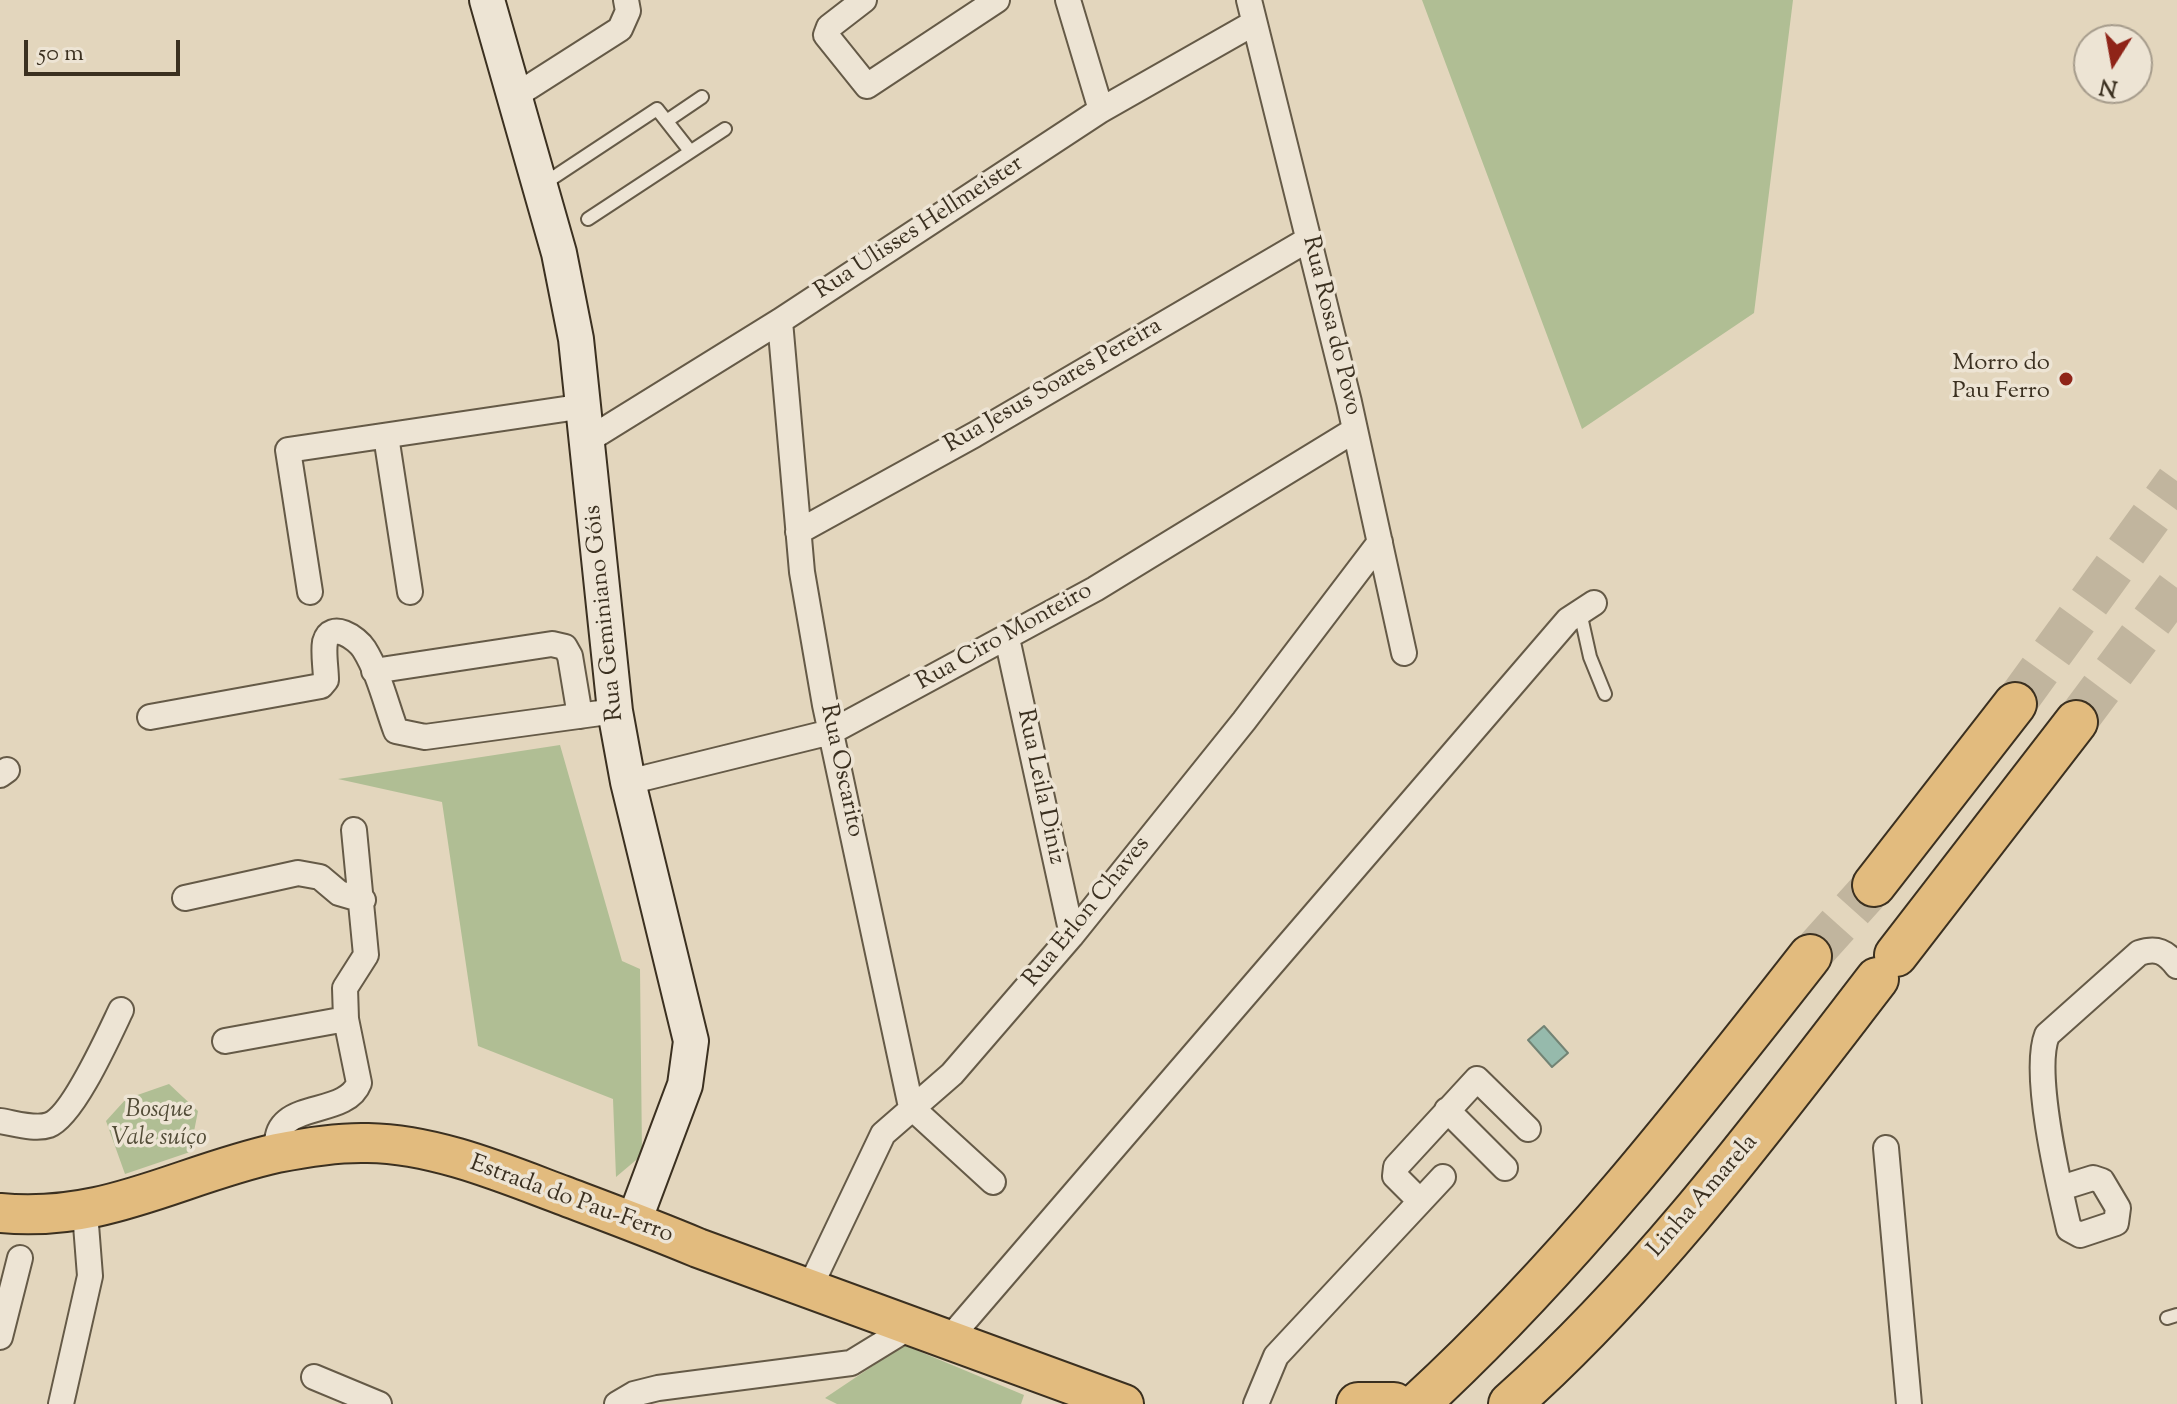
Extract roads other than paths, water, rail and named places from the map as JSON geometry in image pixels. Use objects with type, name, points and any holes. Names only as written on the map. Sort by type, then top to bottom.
[{"type":"highway","points":[[1874,885],[2015,704]]},
{"type":"highway","name":"Linha Amarela","points":[[1512,1402],[1551,1366],[1715,1189],[2076,722]]},
{"type":"highway","points":[[1418,1404],[1551,1273],[1669,1136],[1810,956]]},
{"type":"highway","points":[[1358,1404],[1394,1404]]},
{"type":"main road","name":"Estrada do Pau-Ferro","points":[[0,1213],[85,1212],[278,1153],[325,1145],[370,1143],[422,1150],[518,1179],[1124,1404]]},
{"type":"street","name":"Rua Geminiano Góis","points":[[487,0],[559,253],[585,406],[615,711],[628,782],[691,1041],[685,1085],[634,1221]]},
{"type":"street","points":[[515,96],[620,29],[628,11],[626,0]]},
{"type":"street","points":[[864,0],[829,27],[826,35],[867,86],[997,0]]},
{"type":"street","points":[[1068,0],[1101,110]]},
{"type":"street","name":"Rua Ulisses Hellmeister","points":[[588,440],[780,321],[1252,12]]},
{"type":"street","name":"Rua Rosa do Povo","points":[[1252,12],[1355,430],[1404,653]]},
{"type":"street","name":"Rua Jesus Soares Pereira","points":[[798,532],[974,435],[1309,239]]},
{"type":"street","name":"Rua Oscarito","points":[[780,321],[798,532],[831,732],[911,1107]]},
{"type":"street","points":[[310,592],[288,450],[585,406]]},
{"type":"street","name":"Rua Ciro Monteiro","points":[[628,782],[831,732],[1095,589],[1355,430]]},
{"type":"street","points":[[386,436],[410,592]]},
{"type":"street","name":"Rua Erlon Chaves","points":[[810,1287],[877,1141],[911,1107],[952,1074],[1072,935],[1244,721],[1380,542]]},
{"type":"street","points":[[949,1339],[1568,620],[1587,608]]},
{"type":"street","points":[[150,717],[321,686],[326,680],[325,641],[330,634],[341,631],[352,635],[363,647],[396,731],[404,736],[425,737],[615,711]]},
{"type":"street","name":"Rua Leila Diniz","points":[[1007,638],[1072,935]]},
{"type":"street","points":[[374,671],[552,644],[565,647],[570,656],[580,716]]},
{"type":"street","points":[[278,1153],[277,1133],[285,1121],[357,1090],[359,1075],[346,1019],[345,988],[366,955],[354,830]]},
{"type":"street","points":[[185,898],[298,873],[320,877],[339,893],[363,900]]},
{"type":"street","points":[[2061,1188],[2042,1063],[2042,1048],[2047,1035],[2139,953],[2158,950],[2172,960]]},
{"type":"street","points":[[0,1121],[46,1127],[55,1122],[70,1104],[121,1010]]},
{"type":"street","points":[[225,1041],[346,1019]]},
{"type":"street","points":[[1420,1201],[1394,1172],[1477,1079],[1528,1129]]},
{"type":"street","points":[[911,1107],[993,1182]]},
{"type":"street","points":[[1447,1110],[1505,1168]]},
{"type":"street","points":[[1886,1148],[1909,1404]]},
{"type":"street","points":[[1256,1404],[1276,1356],[1443,1177]]},
{"type":"street","points":[[61,1404],[90,1276],[85,1212]]},
{"type":"street","points":[[0,1337],[20,1258]]},
{"type":"street","points":[[617,1404],[634,1394],[658,1388],[851,1363],[872,1353],[913,1325]]},
{"type":"street","points":[[314,1377],[379,1404]]},
{"type":"lane","points":[[668,120],[702,97]]},
{"type":"lane","points":[[540,186],[571,169],[653,110],[660,110],[690,151]]},
{"type":"lane","points":[[588,219],[725,129]]},
{"type":"lane","points":[[1587,608],[1590,657],[1605,694]]},
{"type":"tunnel","points":[[2015,704],[2177,481]]},
{"type":"tunnel","points":[[2076,722],[2177,587]]},
{"type":"tunnel","points":[[1810,956],[1874,885]]},
{"type":"place","name":"Morro do Pau Ferro","points":[[2066,379]]},
{"type":"park label","name":"Bosque Vale suíço","points":[[159,1126]]}]
